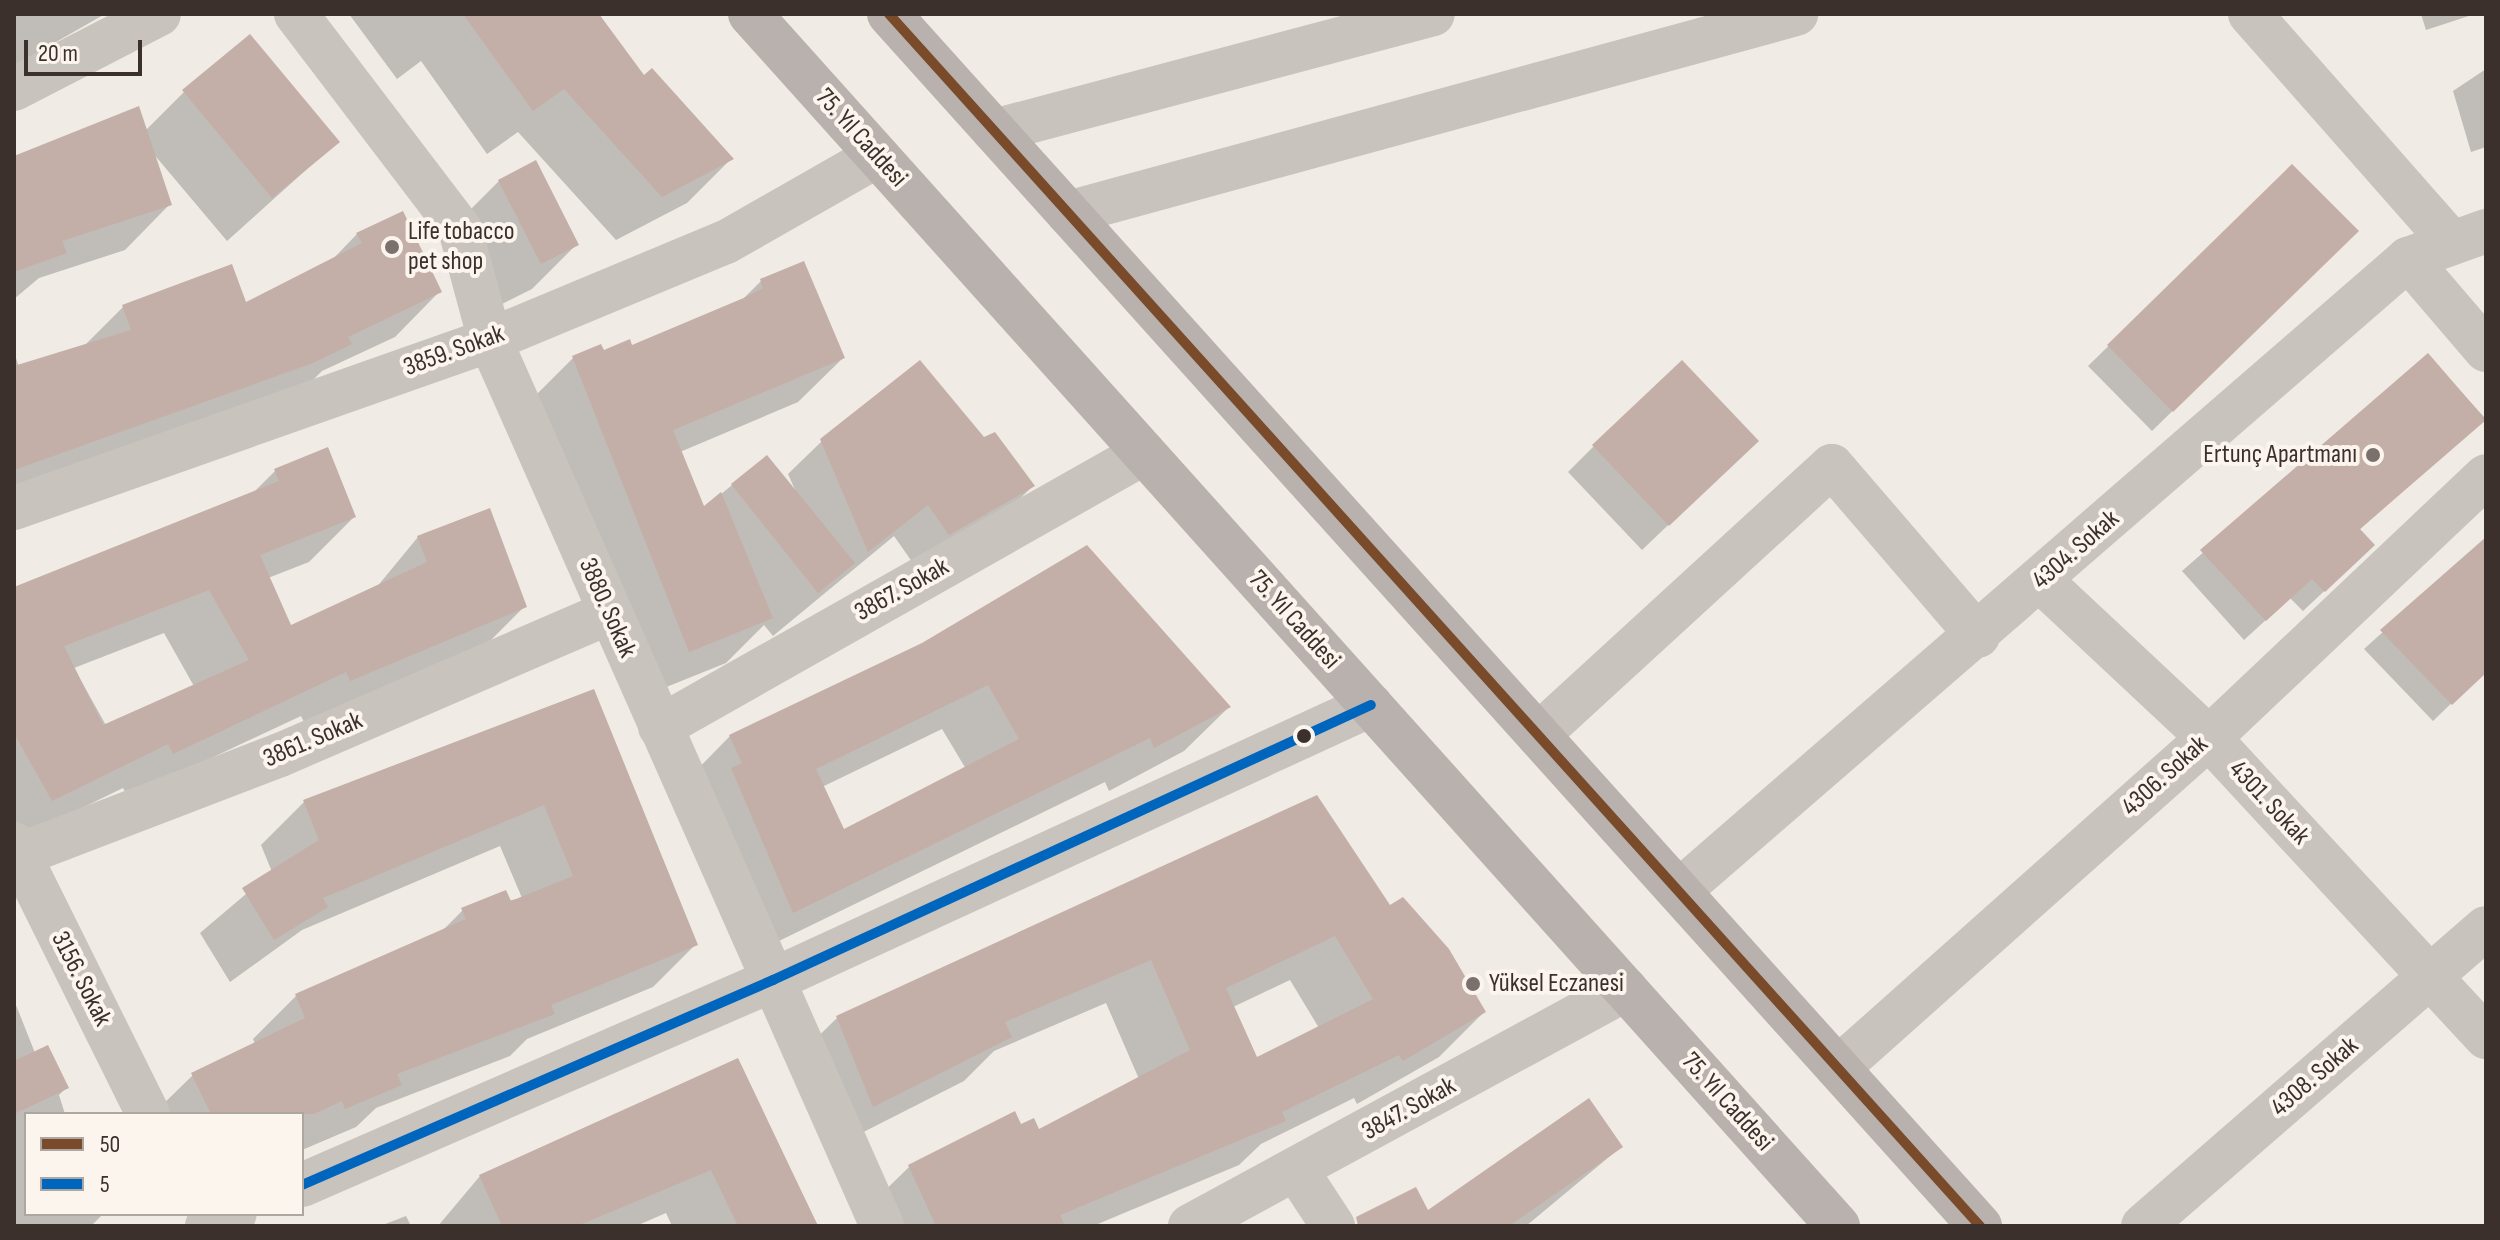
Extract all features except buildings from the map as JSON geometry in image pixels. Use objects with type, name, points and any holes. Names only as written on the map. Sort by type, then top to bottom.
[{"type":"main road","name":"75. Yıl Caddesi","points":[[750,14],[1838,1226]]},
{"type":"main road","points":[[889,14],[1980,1226]]},
{"type":"street","points":[[14,89],[159,14]]},
{"type":"street","name":"3880. Sokak","points":[[296,14],[460,229],[490,340],[608,613],[882,1226]]},
{"type":"street","points":[[994,131],[1433,14]]},
{"type":"street","points":[[1068,213],[1796,14]]},
{"type":"street","points":[[2250,14],[2469,237]]},
{"type":"street","name":"3859. Sokak","points":[[14,508],[490,340],[726,242],[877,156]]},
{"type":"street","name":"4304. Sokak","points":[[1679,891],[1978,636],[2408,259],[2469,237]]},
{"type":"street","points":[[2408,259],[2486,350]]},
{"type":"street","name":"3867. Sokak","points":[[660,727],[1144,453]]},
{"type":"street","points":[[1538,735],[1832,466],[1978,636]]},
{"type":"street","name":"4306. Sokak","points":[[1838,1068],[2209,738],[2486,476]]},
{"type":"street","name":"4301. Sokak","points":[[2041,581],[2209,738],[2486,1037]]},
{"type":"street","name":"3861. Sokak","points":[[16,852],[280,755],[608,613]]},
{"type":"street","points":[[304,1184],[773,980],[1371,705]]},
{"type":"street","name":"3156. Sokak","points":[[16,852],[147,1112]]},
{"type":"street","name":"4308. Sokak","points":[[2143,1226],[2486,928]]},
{"type":"street","name":"3847. Sokak","points":[[1190,1226],[1297,1171],[1626,989]]},
{"type":"street","points":[[1297,1171],[1333,1226]]},
{"type":"street","points":[[206,1226],[230,1216]]},
{"type":"transit line","name":"50","points":[[889,14],[1980,1226]]},
{"type":"transit line","name":"5","points":[[304,1184],[773,980],[1371,705]]},
{"type":"place","name":"Life tobacco pet shop","points":[[392,247]]},
{"type":"place","name":"Ertunç Apartmanı","points":[[2373,455]]},
{"type":"place","name":"Yüksel Eczanesi","points":[[1473,984]]}]
